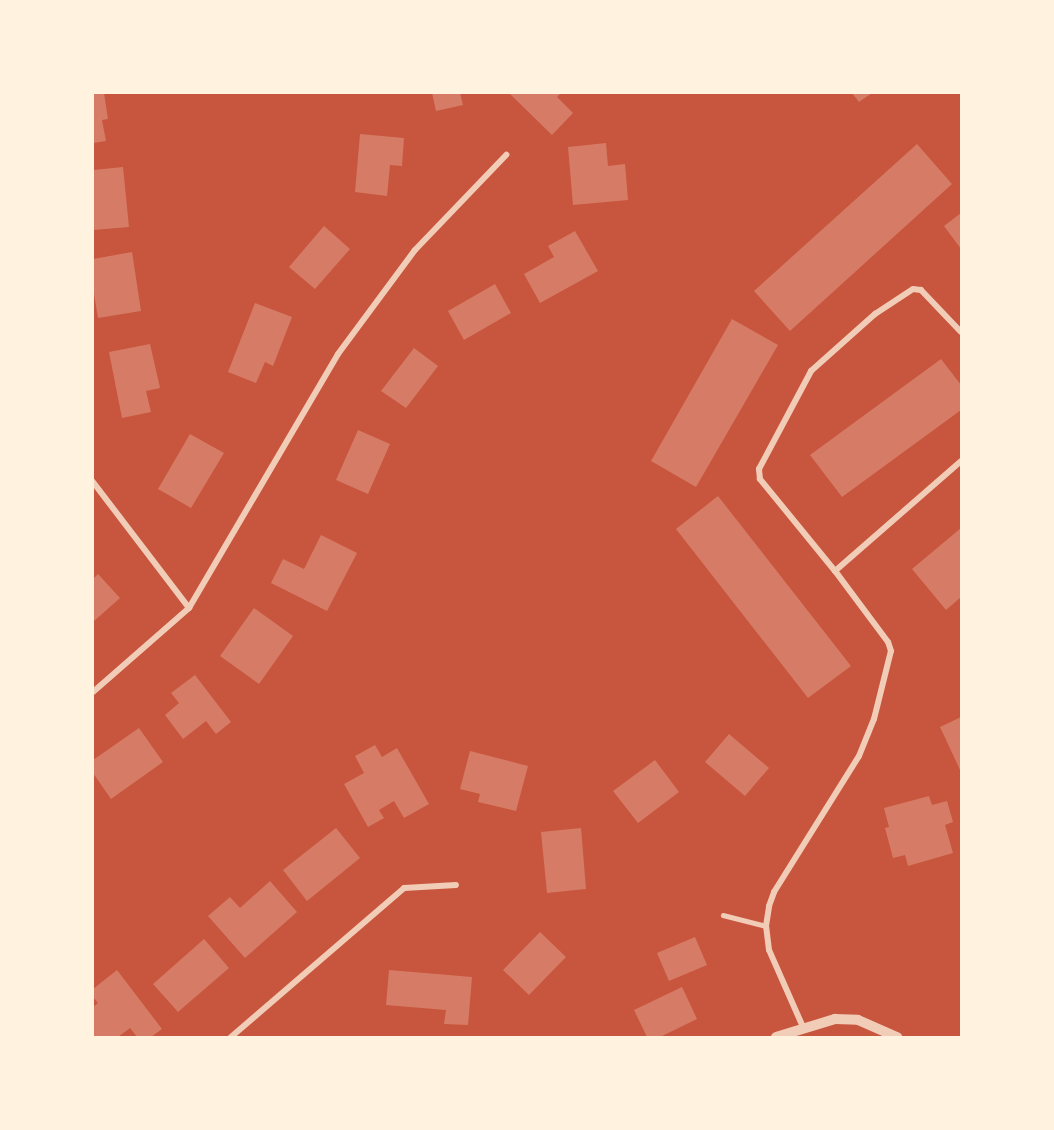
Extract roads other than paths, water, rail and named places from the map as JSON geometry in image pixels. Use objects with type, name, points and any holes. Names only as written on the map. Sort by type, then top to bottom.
[{"type":"street","points":[[93,692],[189,608],[338,354],[415,250],[506,154]]},
{"type":"street","points":[[802,1027],[769,950],[766,926],[768,906],[774,892],[860,756],[874,719],[891,658],[888,642],[835,571],[760,479],[759,469],[811,371],[876,314],[913,289],[921,290],[961,332]]},
{"type":"street","points":[[835,571],[961,461]]},
{"type":"street","points":[[93,482],[189,608]]},
{"type":"street","points":[[231,1037],[404,888],[456,885]]},
{"type":"street","points":[[776,1037],[802,1027],[835,1019],[858,1020],[897,1037]]},
{"type":"lane","points":[[723,915],[766,926]]}]
